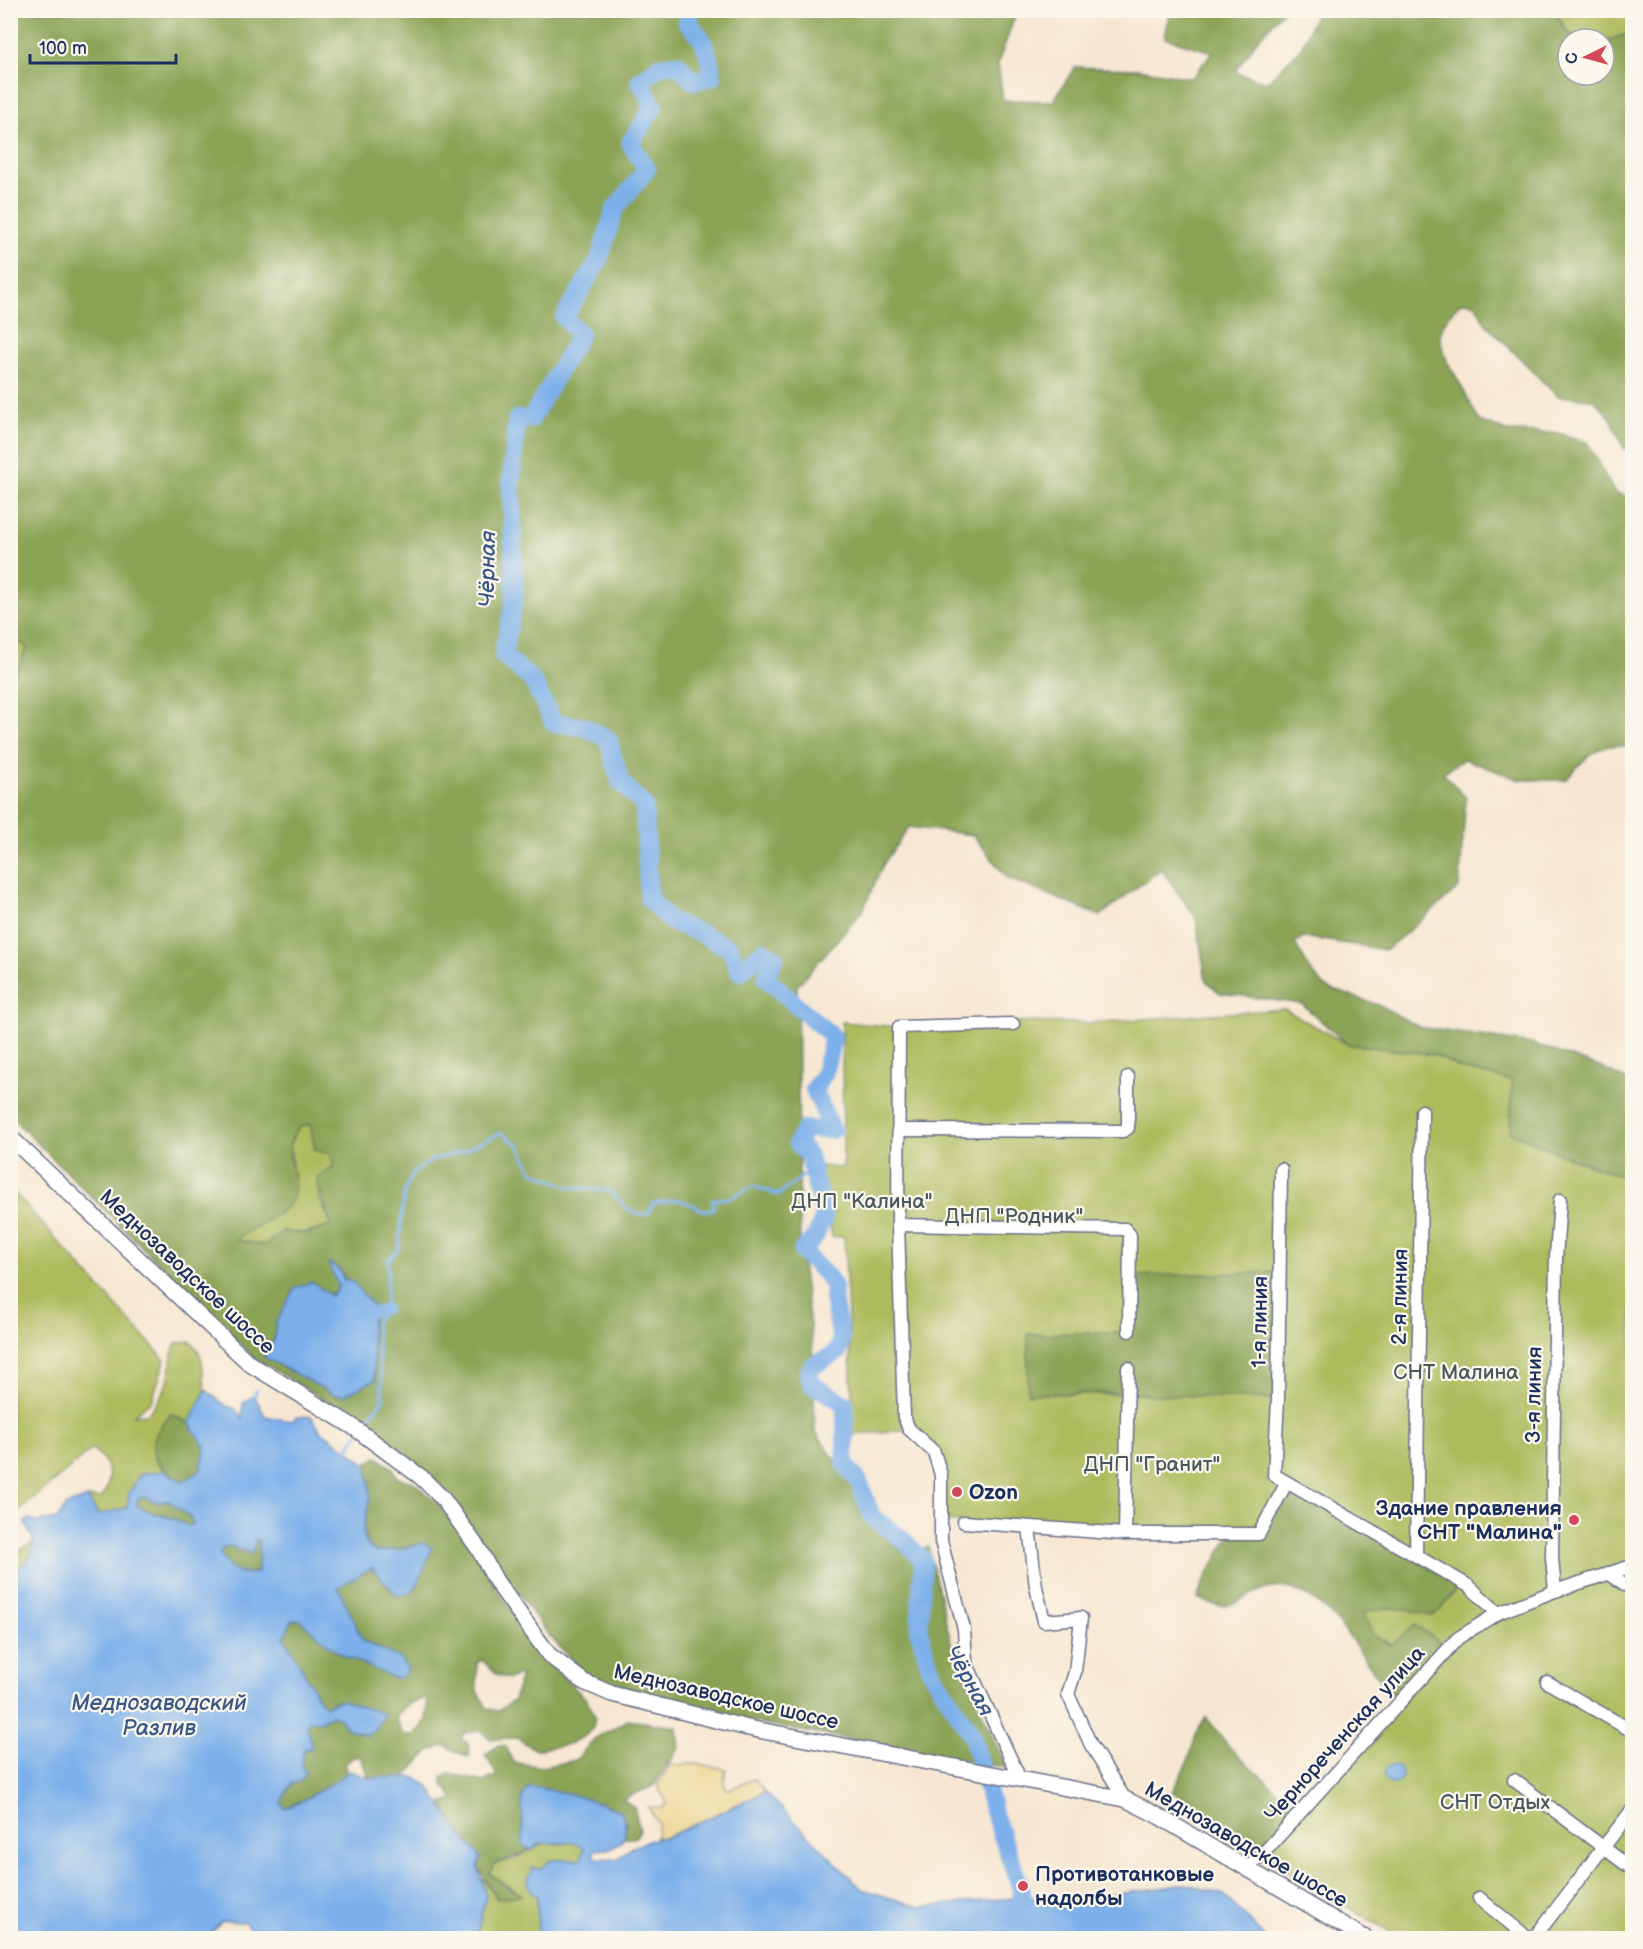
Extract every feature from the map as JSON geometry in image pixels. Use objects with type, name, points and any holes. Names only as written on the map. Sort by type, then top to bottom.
[{"type":"main road","name":"Меднозаводское шоссе","points":[[10,1137],[250,1364],[352,1426],[421,1477],[443,1499],[478,1548],[496,1581],[549,1655],[584,1682],[612,1694],[748,1728],[1125,1799],[1365,1938]]},
{"type":"street","points":[[1013,1024],[899,1027],[898,1225],[904,1417],[909,1429],[934,1452],[941,1475],[941,1541],[964,1629],[966,1662],[1019,1779]]},
{"type":"street","points":[[898,1130],[1123,1131],[1128,1128],[1128,1077]]},
{"type":"street","name":"2-я линия","points":[[1416,1555],[1422,1111]]},
{"type":"street","name":"1-я линия","points":[[1281,1169],[1278,1399],[1274,1475],[1287,1484]]},
{"type":"street","name":"3-я линия","points":[[1555,1591],[1552,1558],[1555,1316],[1560,1200]]},
{"type":"street","points":[[898,1225],[1125,1229],[1130,1235],[1129,1331]]},
{"type":"street","points":[[1125,1534],[1128,1368]]},
{"type":"street","points":[[942,1521],[1125,1534],[1259,1534],[1287,1484],[1469,1586],[1498,1614]]},
{"type":"street","points":[[1029,1527],[1036,1587],[1044,1621],[1081,1618],[1075,1672],[1068,1694],[1091,1745],[1125,1799]]},
{"type":"street","name":"Чернореченская улица","points":[[1247,1868],[1269,1847],[1458,1638],[1498,1614],[1555,1591],[1632,1566]]},
{"type":"street","points":[[1608,1573],[1632,1589]]},
{"type":"street","points":[[1547,1682],[1632,1731]]},
{"type":"street","points":[[1514,1780],[1632,1869]]},
{"type":"street","points":[[1534,1938],[1632,1810]]},
{"type":"street","points":[[1479,1898],[1528,1938]]},
{"type":"green space","points":[[10,11],[1017,11],[998,63],[1003,100],[1053,101],[1075,67],[1138,69],[1192,78],[1212,52],[1165,38],[1169,11],[1283,11],[1255,43],[1235,72],[1267,82],[1301,48],[1317,11],[1556,11],[1563,27],[1556,27],[1556,87],[1616,87],[1616,38],[1632,32],[1632,454],[1623,447],[1611,418],[1593,399],[1557,396],[1485,323],[1475,304],[1462,302],[1446,320],[1441,337],[1444,354],[1479,421],[1510,432],[1559,433],[1587,442],[1615,493],[1632,497],[1632,748],[1612,746],[1594,752],[1566,780],[1520,780],[1464,759],[1443,773],[1466,798],[1459,888],[1386,950],[1303,937],[1295,944],[1311,971],[1325,987],[1381,1006],[1419,1027],[1534,1044],[1602,1068],[1632,1083],[1632,1180],[1571,1158],[1510,1132],[1512,1081],[1459,1068],[1436,1055],[1347,1044],[1302,1004],[1220,993],[1206,981],[1196,918],[1161,869],[1100,916],[1007,878],[973,835],[909,827],[884,863],[862,912],[797,986],[800,1247],[813,1349],[815,1431],[850,1481],[868,1522],[906,1555],[928,1547],[952,1646],[1007,1768],[732,1718],[588,1679],[547,1633],[439,1484],[355,1418],[254,1358],[11,1117],[10,678],[14,676],[27,647],[10,636]],"holes":[[[310,1124],[315,1150],[331,1154],[334,1166],[317,1177],[331,1225],[307,1232],[283,1231],[264,1245],[236,1240],[275,1216],[292,1200],[295,1187],[290,1144],[298,1128]],[[329,1263],[339,1269],[373,1320],[371,1328],[374,1380],[345,1395],[335,1395],[264,1356],[274,1340],[339,1287]]]},
{"type":"green space","points":[[1556,11],[1632,11],[1632,32],[1616,38],[1616,27],[1564,27]]},
{"type":"green space","points":[[10,636],[28,647],[11,678]]},
{"type":"green space","points":[[1284,1009],[1347,1044],[1436,1055],[1459,1068],[1513,1081],[1511,1132],[1571,1158],[1632,1180],[1632,1938],[1401,1938],[1260,1856],[1446,1652],[1391,1645],[1373,1634],[1362,1613],[1397,1608],[1432,1615],[1440,1610],[1461,1582],[1259,1534],[1124,1534],[942,1521],[934,1452],[909,1429],[854,1435],[844,1237],[832,1237],[820,1166],[843,1168],[842,1022],[899,1027],[1020,1022],[1086,1023]],"holes":[[[1129,1333],[1140,1394],[1028,1394],[1028,1334]]]},
{"type":"green space","points":[[311,1124],[315,1150],[331,1154],[334,1167],[328,1171],[319,1197],[331,1225],[307,1232],[283,1231],[265,1245],[235,1240],[255,1224],[278,1214],[294,1187],[290,1143],[298,1128]]},
{"type":"green space","points":[[10,1188],[165,1360],[152,1400],[134,1415],[148,1414],[162,1394],[167,1385],[172,1353],[176,1343],[190,1341],[199,1352],[206,1390],[189,1423],[171,1414],[154,1458],[165,1471],[140,1474],[129,1494],[127,1508],[98,1516],[88,1498],[101,1498],[109,1478],[107,1466],[92,1449],[11,1518]]},
{"type":"green space","points":[[1279,1272],[1277,1399],[1101,1393],[1028,1394],[1028,1334],[1128,1333],[1131,1276]]},
{"type":"green space","points":[[171,1414],[189,1423],[205,1447],[201,1470],[183,1482],[163,1466],[153,1451],[156,1435]]},
{"type":"green space","points":[[377,1457],[393,1468],[397,1478],[414,1482],[436,1502],[468,1543],[538,1652],[585,1698],[595,1716],[593,1728],[585,1736],[569,1744],[536,1750],[517,1738],[490,1739],[480,1731],[464,1733],[461,1740],[468,1743],[470,1755],[467,1757],[444,1745],[429,1751],[404,1778],[368,1778],[361,1757],[354,1757],[346,1763],[346,1775],[285,1808],[281,1802],[291,1784],[301,1781],[306,1772],[301,1767],[304,1749],[310,1749],[309,1720],[319,1722],[332,1715],[341,1719],[348,1728],[366,1735],[356,1706],[336,1700],[325,1706],[320,1701],[284,1637],[292,1621],[299,1619],[338,1652],[394,1678],[399,1658],[363,1641],[338,1587],[372,1568],[397,1595],[424,1543],[396,1550],[375,1552],[369,1546],[364,1533],[370,1498],[366,1464]],"holes":[[[482,1660],[497,1675],[509,1679],[521,1674],[514,1700],[498,1711],[487,1708],[477,1691],[477,1663]],[[426,1699],[427,1715],[421,1727],[414,1735],[403,1734],[396,1719],[398,1715],[408,1705]]]},
{"type":"green space","points":[[1287,1485],[1459,1585],[1440,1610],[1432,1616],[1397,1608],[1362,1613],[1373,1634],[1391,1645],[1415,1625],[1443,1644],[1446,1652],[1400,1702],[1384,1686],[1334,1618],[1318,1603],[1301,1592],[1282,1588],[1262,1590],[1225,1606],[1198,1598],[1201,1587],[1229,1536],[1259,1534]]},
{"type":"green space","points":[[143,1497],[157,1502],[169,1501],[191,1518],[193,1525],[187,1526],[137,1506],[137,1499]]},
{"type":"green space","points":[[255,1539],[259,1541],[259,1571],[241,1573],[236,1571],[219,1555],[222,1549],[231,1546],[239,1552]]},
{"type":"green space","points":[[34,1542],[30,1557],[11,1574],[11,1550],[15,1553]]},
{"type":"green space","points":[[1206,1717],[1231,1749],[1295,1807],[1258,1851],[1250,1842],[1172,1792],[1189,1759],[1196,1734]]},
{"type":"green space","points":[[628,1720],[677,1727],[679,1748],[653,1786],[623,1799],[634,1807],[640,1830],[635,1838],[624,1838],[626,1824],[621,1812],[609,1806],[567,1796],[522,1820],[523,1846],[531,1850],[494,1864],[489,1873],[521,1895],[497,1899],[478,1867],[481,1858],[459,1832],[442,1804],[455,1799],[443,1785],[442,1777],[448,1773],[484,1782],[497,1775],[485,1755],[498,1745],[506,1746],[513,1762],[542,1767],[576,1760],[594,1739]]},
{"type":"green space","points":[[547,1842],[562,1844],[573,1842],[584,1848],[581,1860],[551,1860],[540,1871],[533,1868],[537,1895],[538,1938],[476,1938],[486,1895],[480,1882],[483,1879],[497,1899],[520,1894],[489,1873],[494,1864],[513,1859]]},
{"type":"sand","points":[[697,1764],[726,1769],[723,1783],[728,1790],[754,1779],[765,1792],[665,1838],[656,1838],[658,1823],[648,1807],[662,1808],[667,1803],[657,1785],[670,1765]]},
{"type":"water","points":[[328,1263],[339,1269],[344,1280],[351,1280],[373,1306],[371,1328],[375,1380],[345,1395],[335,1395],[264,1357],[274,1340],[276,1323],[295,1288],[312,1282],[331,1296],[339,1287]]},
{"type":"water","name":"Меднозаводский Разлив","points":[[206,1390],[226,1406],[234,1408],[242,1418],[243,1403],[254,1395],[265,1416],[291,1421],[297,1417],[311,1416],[320,1430],[366,1464],[370,1498],[364,1534],[369,1546],[375,1552],[396,1550],[424,1543],[432,1548],[418,1584],[411,1593],[397,1595],[372,1568],[338,1587],[363,1641],[399,1658],[408,1669],[401,1678],[394,1678],[337,1652],[299,1619],[292,1621],[284,1637],[320,1701],[325,1706],[342,1700],[384,1714],[375,1730],[366,1735],[348,1728],[341,1719],[332,1715],[319,1722],[309,1720],[307,1727],[312,1748],[304,1749],[301,1767],[306,1772],[301,1781],[291,1784],[281,1802],[285,1808],[290,1806],[318,1792],[350,1771],[368,1778],[412,1777],[420,1780],[429,1787],[459,1832],[481,1858],[478,1867],[486,1895],[476,1938],[255,1938],[245,1922],[221,1921],[212,1932],[214,1938],[11,1938],[10,1574],[30,1557],[34,1542],[25,1523],[29,1519],[36,1522],[57,1519],[67,1505],[88,1498],[98,1515],[127,1508],[129,1494],[140,1474],[165,1471],[183,1482],[201,1470],[205,1447],[189,1423]],"holes":[[[143,1497],[157,1502],[169,1501],[191,1518],[193,1525],[187,1526],[137,1506],[137,1499]],[[256,1539],[259,1541],[258,1572],[246,1574],[236,1571],[220,1555],[222,1549],[231,1546],[252,1554]]]},
{"type":"water","points":[[1389,1766],[1397,1766],[1402,1771],[1400,1782],[1389,1784],[1384,1779],[1384,1771]]},
{"type":"water","points":[[529,1787],[576,1796],[621,1812],[625,1829],[622,1841],[611,1848],[594,1850],[594,1858],[617,1859],[631,1848],[656,1838],[665,1838],[765,1792],[862,1889],[920,1907],[1024,1897],[1076,1900],[1186,1884],[1224,1895],[1266,1938],[538,1938],[537,1896],[531,1892],[528,1881],[533,1868],[540,1870],[551,1860],[581,1860],[584,1848],[573,1842],[545,1843],[532,1850],[523,1846],[522,1797]]},
{"type":"waterway","name":"Чёрная","points":[[691,10],[687,23],[702,40],[713,77],[693,81],[678,64],[660,66],[640,81],[654,107],[630,143],[647,169],[615,209],[599,260],[564,318],[580,334],[531,419],[517,419],[511,483],[515,596],[503,655],[532,680],[554,723],[585,727],[608,739],[620,781],[644,806],[649,899],[670,921],[730,949],[740,972],[763,951],[775,958],[766,978],[833,1037],[824,1074],[814,1089],[832,1130],[805,1129],[797,1143],[809,1156],[824,1217],[815,1237],[802,1251],[828,1277],[834,1287],[833,1299],[841,1339],[838,1352],[812,1366],[808,1374],[813,1385],[845,1404],[845,1464],[859,1482],[872,1517],[901,1538],[923,1560],[919,1631],[931,1671],[972,1735],[992,1808],[1021,1889],[1030,1938]]},
{"type":"waterway","points":[[363,1426],[383,1399],[375,1322],[386,1309],[388,1260],[399,1249],[404,1192],[413,1173],[432,1160],[461,1152],[501,1133],[519,1145],[532,1171],[568,1187],[609,1191],[626,1208],[641,1214],[648,1214],[654,1203],[680,1200],[706,1211],[714,1208],[712,1200],[730,1198],[754,1186],[778,1195],[812,1169]]},
{"type":"waterway","points":[[360,1316],[386,1309]]},
{"type":"waterway","points":[[254,1395],[257,1390]]},
{"type":"waterway","points":[[347,1450],[358,1434]]},
{"type":"place","name":"Ozon","points":[[957,1492]]},
{"type":"place","name":"Здание правления СНТ \"Малина\"","points":[[1574,1520]]},
{"type":"place","name":"Противотанковые надолбы","points":[[1023,1886]]},
{"type":"park label","name":"ДНП \"Калина\"","points":[[862,1201]]},
{"type":"park label","name":"ДНП \"Родник\"","points":[[1014,1216]]},
{"type":"park label","name":"СНТ Малина","points":[[1456,1372]]},
{"type":"park label","name":"ДНП \"Гранит\"","points":[[1152,1464]]},
{"type":"park label","name":"СНТ Отдых","points":[[1495,1802]]}]
